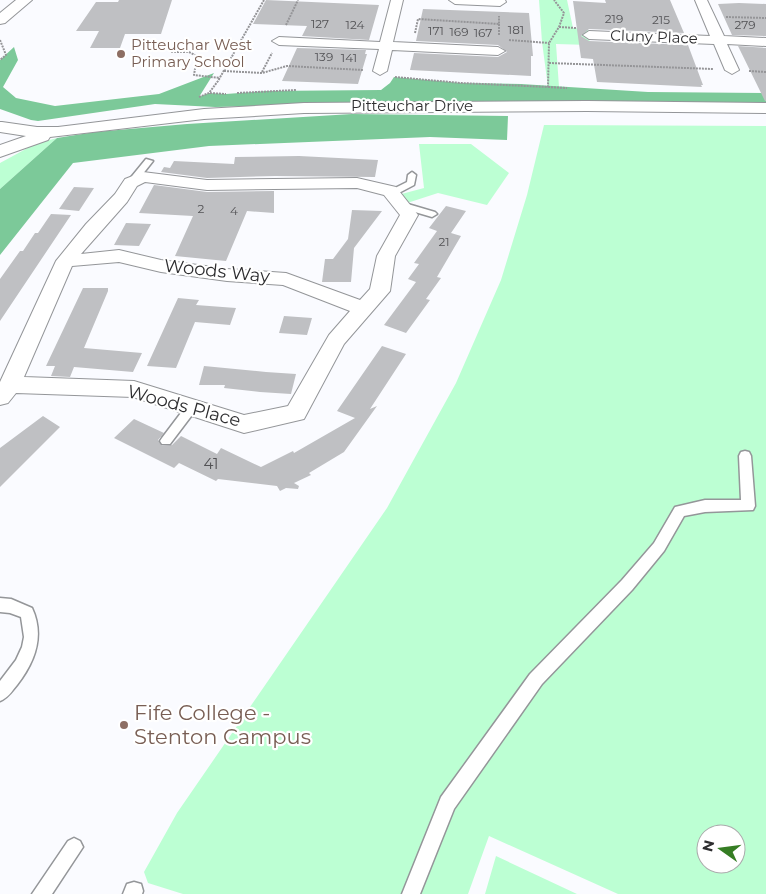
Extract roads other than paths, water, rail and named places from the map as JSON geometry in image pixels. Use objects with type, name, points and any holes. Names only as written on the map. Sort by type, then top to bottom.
[{"type":"street","points":[[0,20],[25,0]]},
{"type":"street","points":[[380,71],[397,0]]},
{"type":"street","points":[[455,0],[500,2]]},
{"type":"street","name":"Cluny Place","points":[[701,0],[732,70]]},
{"type":"street","name":"Cluny Place","points":[[589,35],[766,42]]},
{"type":"street","points":[[280,41],[498,51]]},
{"type":"street","name":"Pitteuchar Drive","points":[[1,127],[37,132],[58,132],[204,114],[304,108],[597,106],[766,108]]},
{"type":"street","points":[[0,150],[8,140],[7,133],[1,127]]},
{"type":"street","name":"Pitteuchar Drive","points":[[0,150],[58,132]]},
{"type":"street","points":[[5,391],[66,261],[92,228],[141,174],[207,186],[318,182],[357,183],[390,191],[396,199]]},
{"type":"street","name":"Woods Place","points":[[5,391],[134,389],[244,424],[296,413],[336,340],[380,291],[386,256],[409,215],[396,199]]},
{"type":"street","name":"Woods Way","points":[[66,261],[118,256],[161,266],[286,279],[364,309]]},
{"type":"lane","points":[[412,175],[411,183],[396,199],[432,214]]},
{"type":"lane","points":[[166,441],[191,408]]},
{"type":"lane","points":[[411,894],[446,802],[536,679],[626,585],[659,547],[680,511],[705,506],[748,506],[745,456]]},
{"type":"lane","points":[[0,605],[11,606],[27,613],[32,630],[28,655],[0,693]]},
{"type":"lane","points":[[41,894],[74,847]]},
{"type":"place","name":"Pitteuchar West Primary School","points":[[121,54]]},
{"type":"place","name":"Fife College - Stenton Campus","points":[[124,725]]}]
